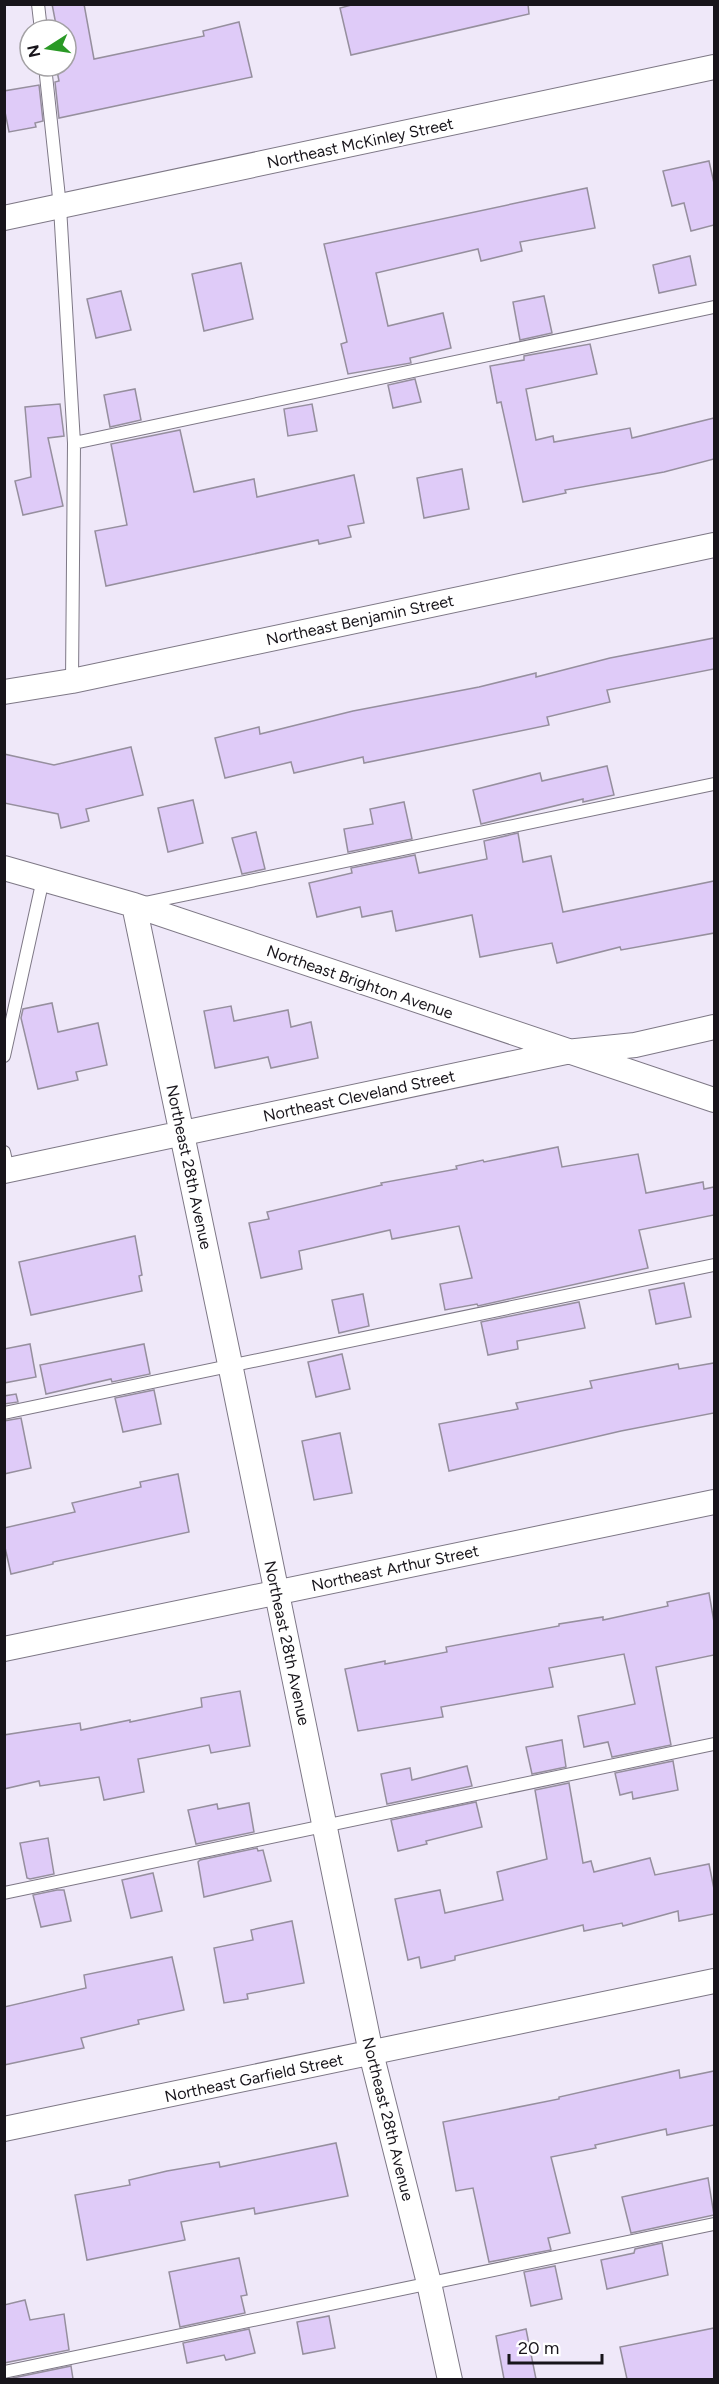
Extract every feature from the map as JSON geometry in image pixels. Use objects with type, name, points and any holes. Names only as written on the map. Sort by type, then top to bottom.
[{"type":"street","name":"Northeast McKinley Street","points":[[4,218],[714,68]]},
{"type":"street","name":"Northeast Benjamin Street","points":[[4,692],[72,681],[714,545]]},
{"type":"street","name":"Northeast Brighton Avenue","points":[[4,868],[134,905],[714,1100]]},
{"type":"street","name":"Northeast 28th Avenue","points":[[134,905],[231,1364],[371,2053],[429,2283],[450,2379]]},
{"type":"street","name":"Northeast Cleveland Street","points":[[6,1164],[182,1133],[566,1052],[635,1045],[714,1027]]},
{"type":"street","name":"Northeast Arthur Street","points":[[4,1649],[714,1502]]},
{"type":"street","name":"Northeast Garfield Street","points":[[4,2129],[714,1981]]},
{"type":"lane","points":[[46,78],[60,207],[74,443],[72,681]]},
{"type":"lane","points":[[74,443],[714,307]]},
{"type":"lane","points":[[134,905],[714,784]]},
{"type":"lane","points":[[4,1056],[43,879]]},
{"type":"lane","points":[[4,1413],[714,1264]]},
{"type":"lane","points":[[4,1893],[714,1744]]},
{"type":"lane","points":[[4,2372],[714,2224]]},
{"type":"building","points":[[52,4],[84,4],[94,59],[204,36],[203,31],[239,22],[252,77],[59,118],[55,82],[59,81],[58,78],[78,78],[78,18],[55,18]]},
{"type":"building","points":[[355,4],[528,4],[529,14],[351,55],[340,8]]},
{"type":"building","points":[[39,85],[43,121],[35,123],[36,127],[9,132],[4,107],[4,91]]},
{"type":"building","points":[[709,161],[714,183],[714,225],[691,231],[684,203],[672,206],[663,171]]},
{"type":"building","points":[[587,188],[595,228],[520,242],[522,251],[481,261],[478,249],[376,273],[388,326],[443,313],[451,348],[410,358],[411,363],[348,374],[341,344],[347,342],[324,244]]},
{"type":"building","points":[[690,256],[696,285],[659,293],[653,265]]},
{"type":"building","points":[[241,263],[253,319],[204,331],[192,274]]},
{"type":"building","points":[[121,291],[131,330],[96,338],[87,299]]},
{"type":"building","points":[[544,296],[552,333],[520,340],[513,302]]},
{"type":"building","points":[[590,344],[597,374],[526,389],[536,440],[553,436],[554,442],[630,428],[632,438],[714,418],[714,459],[664,472],[565,490],[566,493],[523,502],[501,402],[497,403],[490,366],[524,360],[524,356]]},
{"type":"building","points":[[415,379],[421,402],[393,408],[388,385]]},
{"type":"building","points":[[135,389],[141,420],[110,427],[104,395]]},
{"type":"building","points":[[60,404],[64,436],[48,438],[63,506],[23,515],[15,481],[31,477],[25,407]]},
{"type":"building","points":[[312,404],[317,431],[288,436],[284,409]]},
{"type":"building","points":[[180,430],[194,492],[254,479],[257,497],[354,475],[364,523],[348,526],[351,537],[319,544],[318,540],[106,586],[95,531],[127,525],[111,444]]},
{"type":"building","points":[[462,469],[469,509],[424,518],[417,478]]},
{"type":"building","points":[[714,638],[714,669],[607,690],[610,702],[547,717],[549,725],[364,763],[363,757],[294,773],[291,762],[225,778],[215,738],[259,727],[260,734],[353,711],[479,687],[536,673],[536,677],[610,658]]},
{"type":"building","points":[[131,747],[143,795],[86,809],[89,821],[61,828],[58,814],[4,803],[4,754],[54,765]]},
{"type":"building","points":[[607,766],[614,795],[583,802],[583,799],[481,824],[473,790],[540,773],[542,781]]},
{"type":"building","points":[[193,800],[203,843],[168,852],[158,808]]},
{"type":"building","points":[[404,802],[412,839],[348,852],[344,829],[373,824],[370,809]]},
{"type":"building","points":[[256,832],[265,869],[242,874],[232,838]]},
{"type":"building","points":[[518,833],[523,862],[551,856],[563,912],[714,881],[714,933],[621,950],[620,947],[557,963],[552,943],[480,957],[472,915],[396,931],[392,911],[362,917],[360,907],[317,917],[309,883],[352,873],[351,868],[415,855],[419,873],[487,859],[484,841]]},
{"type":"building","points":[[52,1003],[58,1032],[98,1023],[107,1065],[76,1072],[78,1080],[38,1089],[21,1018],[23,1009]]},
{"type":"building","points":[[231,1006],[234,1021],[288,1010],[291,1027],[311,1022],[318,1058],[271,1068],[268,1057],[215,1068],[204,1011]]},
{"type":"building","points":[[558,1147],[562,1167],[638,1154],[646,1193],[703,1182],[704,1189],[714,1187],[714,1215],[639,1230],[648,1268],[478,1306],[477,1304],[445,1310],[440,1284],[472,1278],[459,1226],[392,1239],[390,1230],[299,1251],[302,1269],[261,1278],[249,1223],[269,1219],[267,1212],[382,1185],[381,1183],[457,1169],[456,1166]]},
{"type":"building","points":[[135,1236],[142,1275],[139,1276],[142,1291],[31,1315],[19,1262]]},
{"type":"building","points":[[684,1283],[691,1317],[656,1324],[649,1290]]},
{"type":"building","points":[[363,1294],[369,1326],[339,1333],[332,1300]]},
{"type":"building","points":[[579,1302],[585,1328],[517,1341],[518,1349],[488,1355],[481,1322]]},
{"type":"building","points":[[30,1344],[36,1377],[4,1383],[4,1349]]},
{"type":"building","points":[[144,1344],[150,1374],[112,1382],[111,1379],[46,1394],[40,1365]]},
{"type":"building","points":[[342,1354],[350,1389],[316,1397],[308,1362]]},
{"type":"building","points":[[714,1363],[714,1413],[621,1431],[449,1471],[439,1424],[518,1409],[516,1403],[592,1388],[590,1381],[678,1364],[679,1369]]},
{"type":"building","points":[[154,1390],[161,1424],[123,1432],[115,1398]]},
{"type":"building","points":[[16,1394],[18,1402],[4,1404],[4,1396]]},
{"type":"building","points":[[21,1418],[31,1468],[4,1474],[4,1421]]},
{"type":"building","points":[[340,1433],[352,1493],[314,1500],[302,1441]]},
{"type":"building","points":[[178,1474],[189,1532],[53,1562],[53,1564],[11,1574],[4,1543],[4,1528],[75,1512],[72,1503],[141,1487],[140,1482]]},
{"type":"building","points":[[709,1593],[714,1622],[714,1655],[656,1667],[671,1745],[612,1757],[608,1742],[584,1747],[578,1716],[635,1704],[624,1654],[549,1668],[553,1687],[441,1707],[443,1717],[358,1731],[345,1669],[447,1652],[446,1647],[559,1626],[559,1624],[603,1617],[603,1620],[668,1606],[667,1602]]},
{"type":"building","points":[[240,1691],[250,1746],[211,1753],[209,1745],[138,1759],[144,1792],[104,1800],[99,1777],[40,1786],[39,1781],[4,1789],[4,1735],[80,1723],[81,1730],[130,1720],[130,1722],[202,1707],[201,1698]]},
{"type":"building","points":[[562,1740],[566,1767],[532,1774],[526,1747]]},
{"type":"building","points":[[673,1761],[678,1790],[633,1799],[632,1792],[620,1795],[615,1773]]},
{"type":"building","points":[[467,1766],[472,1786],[387,1804],[381,1774],[410,1768],[412,1780]]},
{"type":"building","points":[[569,1783],[583,1863],[591,1861],[594,1872],[650,1858],[655,1875],[709,1864],[714,1889],[714,1914],[679,1921],[678,1911],[623,1926],[622,1923],[584,1931],[583,1925],[455,1956],[455,1960],[421,1968],[419,1957],[408,1960],[395,1899],[440,1890],[445,1913],[503,1900],[497,1872],[547,1859],[535,1790]]},
{"type":"building","points":[[476,1802],[482,1827],[426,1841],[427,1844],[398,1851],[391,1820]]},
{"type":"building","points":[[249,1803],[254,1832],[196,1844],[188,1810],[217,1804],[218,1809]]},
{"type":"building","points":[[48,1838],[54,1874],[27,1878],[20,1843]]},
{"type":"building","points":[[257,1848],[258,1851],[263,1850],[271,1881],[204,1897],[198,1862],[200,1860]]},
{"type":"building","points":[[153,1873],[162,1911],[131,1918],[122,1880]]},
{"type":"building","points":[[64,1890],[71,1921],[41,1927],[33,1895]]},
{"type":"building","points":[[292,1921],[304,1983],[247,1994],[248,1999],[224,2003],[214,1948],[253,1940],[251,1930]]},
{"type":"building","points":[[172,1957],[184,2010],[138,2020],[139,2024],[81,2038],[84,2048],[4,2065],[4,2007],[86,1988],[84,1975]]},
{"type":"building","points":[[679,2070],[680,2078],[714,2071],[714,2125],[667,2135],[666,2129],[595,2145],[596,2148],[551,2157],[570,2233],[548,2238],[551,2250],[489,2262],[473,2188],[456,2191],[443,2122],[559,2099],[559,2097]]},
{"type":"building","points":[[336,2143],[348,2196],[255,2214],[254,2208],[181,2222],[185,2240],[87,2260],[75,2195],[130,2185],[129,2180],[167,2171],[219,2162],[220,2167]]},
{"type":"building","points":[[708,2178],[714,2215],[631,2233],[622,2197]]},
{"type":"building","points":[[662,2243],[668,2275],[607,2289],[601,2260],[634,2253],[635,2249]]},
{"type":"building","points":[[239,2258],[247,2295],[241,2296],[245,2313],[180,2327],[169,2272]]},
{"type":"building","points":[[555,2266],[562,2299],[531,2306],[524,2272]]},
{"type":"building","points":[[25,2300],[30,2320],[64,2314],[69,2350],[4,2363],[4,2305]]},
{"type":"building","points":[[329,2316],[335,2348],[303,2354],[297,2322]]},
{"type":"building","points":[[714,2328],[714,2379],[627,2379],[620,2347]]},
{"type":"building","points":[[249,2329],[255,2353],[226,2360],[224,2355],[187,2363],[183,2343]]},
{"type":"building","points":[[526,2329],[536,2379],[504,2379],[496,2336]]},
{"type":"building","points":[[71,2366],[73,2379],[8,2379]]}]
